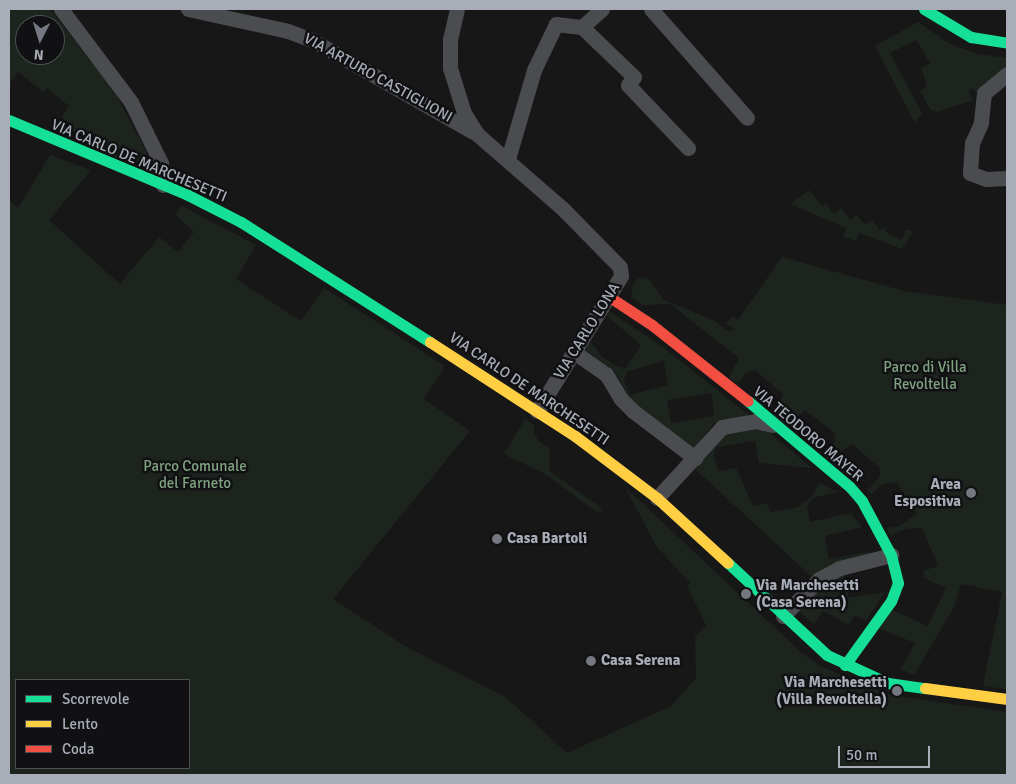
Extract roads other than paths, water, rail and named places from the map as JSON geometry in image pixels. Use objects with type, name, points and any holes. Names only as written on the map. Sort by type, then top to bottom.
[{"type":"main road","points":[[924,9],[941,22],[972,37],[1007,43]]},
{"type":"main road","name":"VIA CARLO DE MARCHESETTI","points":[[9,120],[163,184],[241,222],[291,251],[537,411],[657,498],[816,647],[846,665],[903,686],[1007,698]]},
{"type":"main road","name":"VIA TEODORO MAYER","points":[[608,296],[652,325],[850,487],[875,522],[891,555],[898,583],[897,591],[846,665]]},
{"type":"street","points":[[61,9],[131,102],[161,163],[163,184]]},
{"type":"street","name":"VIA ARTURO CASTIGLIONI","points":[[188,9],[270,26],[312,40],[416,96],[477,134]]},
{"type":"street","points":[[457,9],[450,39],[450,68],[464,113],[477,134],[508,159],[534,70],[556,24],[582,27],[634,77],[628,85],[688,148]]},
{"type":"street","points":[[582,27],[602,9]]},
{"type":"street","points":[[651,9],[747,118]]},
{"type":"street","points":[[1007,74],[984,93],[981,123],[972,143],[970,172],[986,179],[1007,178]]},
{"type":"street","name":"VIA CARLO LONA","points":[[508,159],[616,260],[621,276],[537,411]]},
{"type":"street","points":[[574,352],[606,374],[621,399],[633,411],[695,458]]},
{"type":"street","points":[[657,498],[722,426],[731,423],[755,421],[774,426]]},
{"type":"street","points":[[783,616],[819,579],[840,568],[891,555]]},
{"type":"place","name":"Area Espositiva","points":[[971,493]]},
{"type":"place","name":"Casa Bartoli","points":[[497,539]]},
{"type":"place","name":"Via Marchesetti (Casa Serena)","points":[[746,594]]},
{"type":"place","name":"Casa Serena","points":[[591,661]]},
{"type":"place","name":"Via Marchesetti (Villa Revoltella)","points":[[897,691]]},
{"type":"park label","name":"Parco di Villa Revoltella","points":[[925,376]]},
{"type":"park label","name":"Parco Comunale del Farneto","points":[[195,474]]}]
